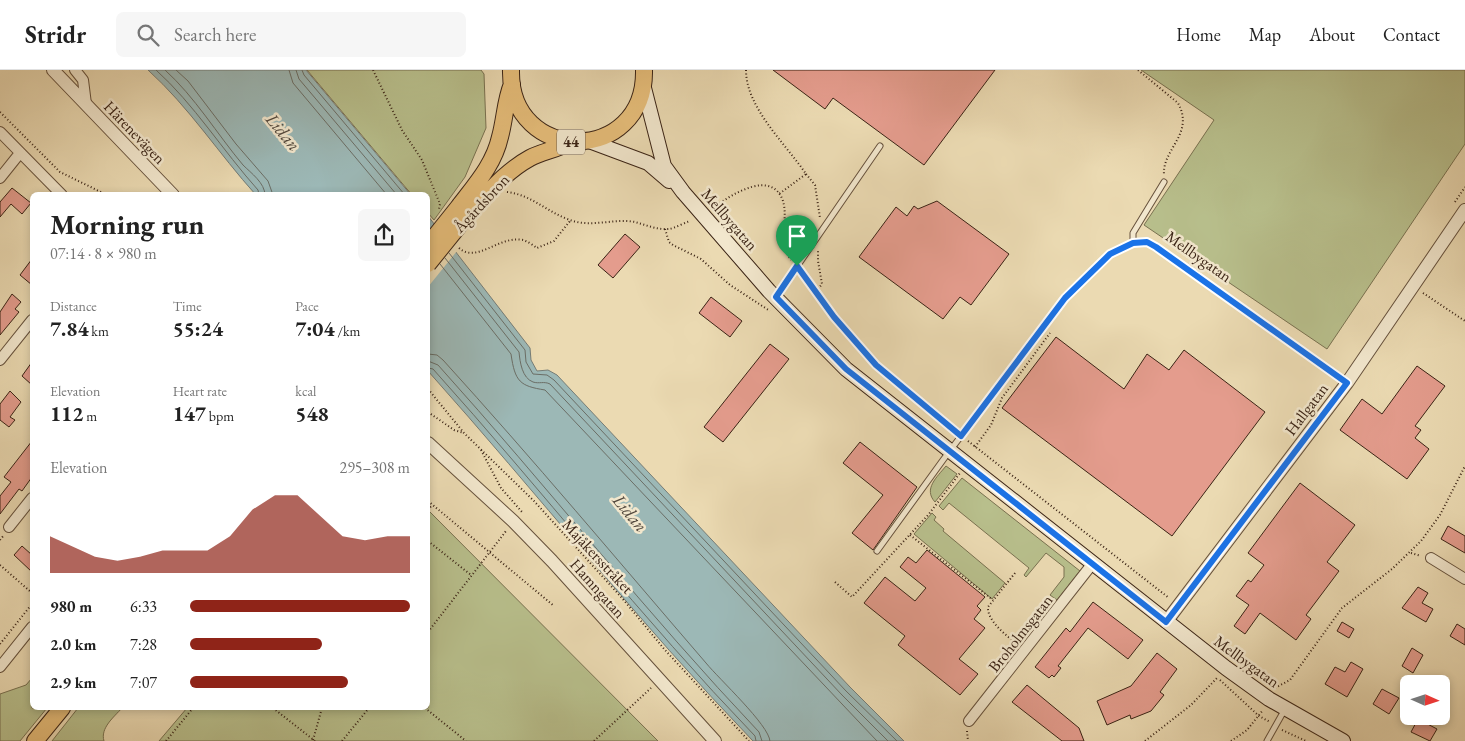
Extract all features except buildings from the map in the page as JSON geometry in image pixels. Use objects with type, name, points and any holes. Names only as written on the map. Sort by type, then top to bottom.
[{"type":"main road","name":"44","points":[[512,77],[518,104],[530,123],[555,138],[569,142],[601,138],[621,126],[636,107],[644,77]]},
{"type":"main road","name":"Ågårdsbron","points":[[430,261],[465,208],[492,159],[500,139],[506,98],[512,77]]},
{"type":"main road","name":"Mellbygatan","points":[[644,77],[664,166],[683,192],[776,297],[846,369],[951,449],[1166,622],[1269,699],[1343,741]]},
{"type":"main road","name":"Mellbygatan","points":[[589,141],[648,163],[683,192]]},
{"type":"main road","name":"Ågårdsbron","points":[[430,243],[465,208],[516,167],[531,157],[558,149],[569,142]]},
{"type":"main road","points":[[35,741],[60,710]]},
{"type":"street","name":"Härenevägen","points":[[53,70],[170,192]]},
{"type":"street","points":[[75,70],[83,80],[86,104]]},
{"type":"street","points":[[0,132],[59,192]]},
{"type":"street","points":[[0,178],[20,153]]},
{"type":"street","name":"Hallgatan","points":[[1166,622],[1347,383],[1465,210]]},
{"type":"street","points":[[0,360],[30,322]]},
{"type":"street","points":[[430,444],[450,464]]},
{"type":"street","points":[[430,453],[450,464]]},
{"type":"street","name":"Hamngatan","points":[[450,464],[515,523],[586,597],[659,681],[715,741]]},
{"type":"street","points":[[9,527],[30,501]]},
{"type":"street","points":[[1431,558],[1465,579]]},
{"type":"street","name":"Broholmsgatan","points":[[969,721],[1093,563]]},
{"type":"street","points":[[0,667],[30,629]]},
{"type":"lane","points":[[776,297],[880,146]]},
{"type":"lane","points":[[877,551],[1065,298],[1110,254],[1133,243],[1132,233],[1164,182]]},
{"type":"lane","name":"Mellbygatan","points":[[1133,243],[1147,242],[1156,247],[1347,383]]},
{"type":"lane","points":[[1267,741],[1285,708]]},
{"type":"path","points":[[373,70],[402,130],[422,160],[440,204],[438,212]]},
{"type":"path","points":[[746,70],[746,77],[756,106],[806,174],[779,194]]},
{"type":"path","points":[[1138,70],[1178,103],[1181,109],[1182,130],[1177,143],[1163,164],[1164,182]]},
{"type":"path","points":[[0,112],[60,172],[101,192]]},
{"type":"path","points":[[717,205],[746,187],[766,187],[779,194],[784,208],[781,244],[834,317],[876,365],[961,436],[1179,605]]},
{"type":"path","points":[[506,192],[519,194],[538,201],[570,221],[588,223],[634,222],[651,228],[669,229],[690,221]]},
{"type":"path","points":[[461,250],[467,254],[476,254],[498,242],[522,240],[537,248],[554,241],[570,221]]},
{"type":"path","points":[[1414,286],[1465,322]]},
{"type":"path","points":[[975,447],[991,425],[1002,398],[1049,336],[1052,328]]},
{"type":"path","name":"Majåkersstråket","points":[[430,391],[464,432],[534,502],[622,598],[665,650],[749,741]]},
{"type":"path","points":[[430,413],[454,430],[464,432]]},
{"type":"path","points":[[430,629],[489,552],[515,523],[522,520],[522,513],[501,488],[481,450]]},
{"type":"path","points":[[1231,741],[1247,730],[1277,685],[1290,680],[1342,608],[1392,569],[1421,541],[1440,515],[1465,466]]},
{"type":"path","points":[[835,582],[852,598],[910,535],[960,473]]},
{"type":"path","points":[[430,508],[432,505],[554,606]]},
{"type":"path","points":[[910,535],[993,600]]},
{"type":"path","points":[[430,543],[471,576]]},
{"type":"path","points":[[0,565],[30,590]]},
{"type":"path","points":[[1015,573],[993,600],[987,611],[997,626],[1025,650]]},
{"type":"path","points":[[0,644],[30,606]]},
{"type":"path","points":[[1146,741],[1191,705],[1217,678]]},
{"type":"path","points":[[594,741],[659,681]]},
{"type":"path","points":[[166,741],[191,710]]},
{"type":"path","points":[[276,710],[314,740],[322,710]]},
{"type":"path","points":[[342,741],[367,710]]},
{"type":"path","points":[[427,710],[466,741]]},
{"type":"green space","points":[[307,70],[481,70],[484,74],[486,128],[465,177],[434,220],[430,215],[430,192],[409,192]]},
{"type":"green space","points":[[1141,70],[1465,70],[1465,144],[1327,349],[1144,225],[1214,120]]},
{"type":"green space","points":[[946,466],[957,474],[935,502],[930,492],[931,488],[935,479]]},
{"type":"green space","points":[[962,478],[1080,571],[1057,600],[1050,595],[1064,577],[1064,567],[1046,553],[1026,577],[1024,575],[1029,568],[949,503],[943,510],[939,506]]},
{"type":"green space","points":[[430,512],[658,741],[159,741],[185,710],[430,710]]},
{"type":"green space","points":[[932,513],[936,517],[934,520],[944,529],[943,531],[1005,583],[992,599],[914,534]]},
{"type":"green space","points":[[30,680],[30,710],[45,710],[20,741],[0,741],[0,694],[26,685]]},
{"type":"green space","points":[[76,710],[120,710],[106,727],[103,736],[104,741],[52,741]]},
{"type":"water","name":"Lidan","points":[[148,70],[306,70],[408,192],[253,192],[163,84]]},
{"type":"water","name":"Lidan","points":[[430,219],[530,348],[531,360],[537,371],[548,370],[557,375],[850,687],[904,741],[753,741],[669,651],[430,373]]},
{"type":"pier","points":[[437,224],[457,251],[430,285],[430,233]]},
{"type":"route","points":[[1147,242],[1156,247],[1347,383],[1166,622],[951,449],[846,369],[776,297],[797,266],[834,317],[876,365],[961,436],[1065,298],[1110,254],[1133,243],[1147,242]]}]
